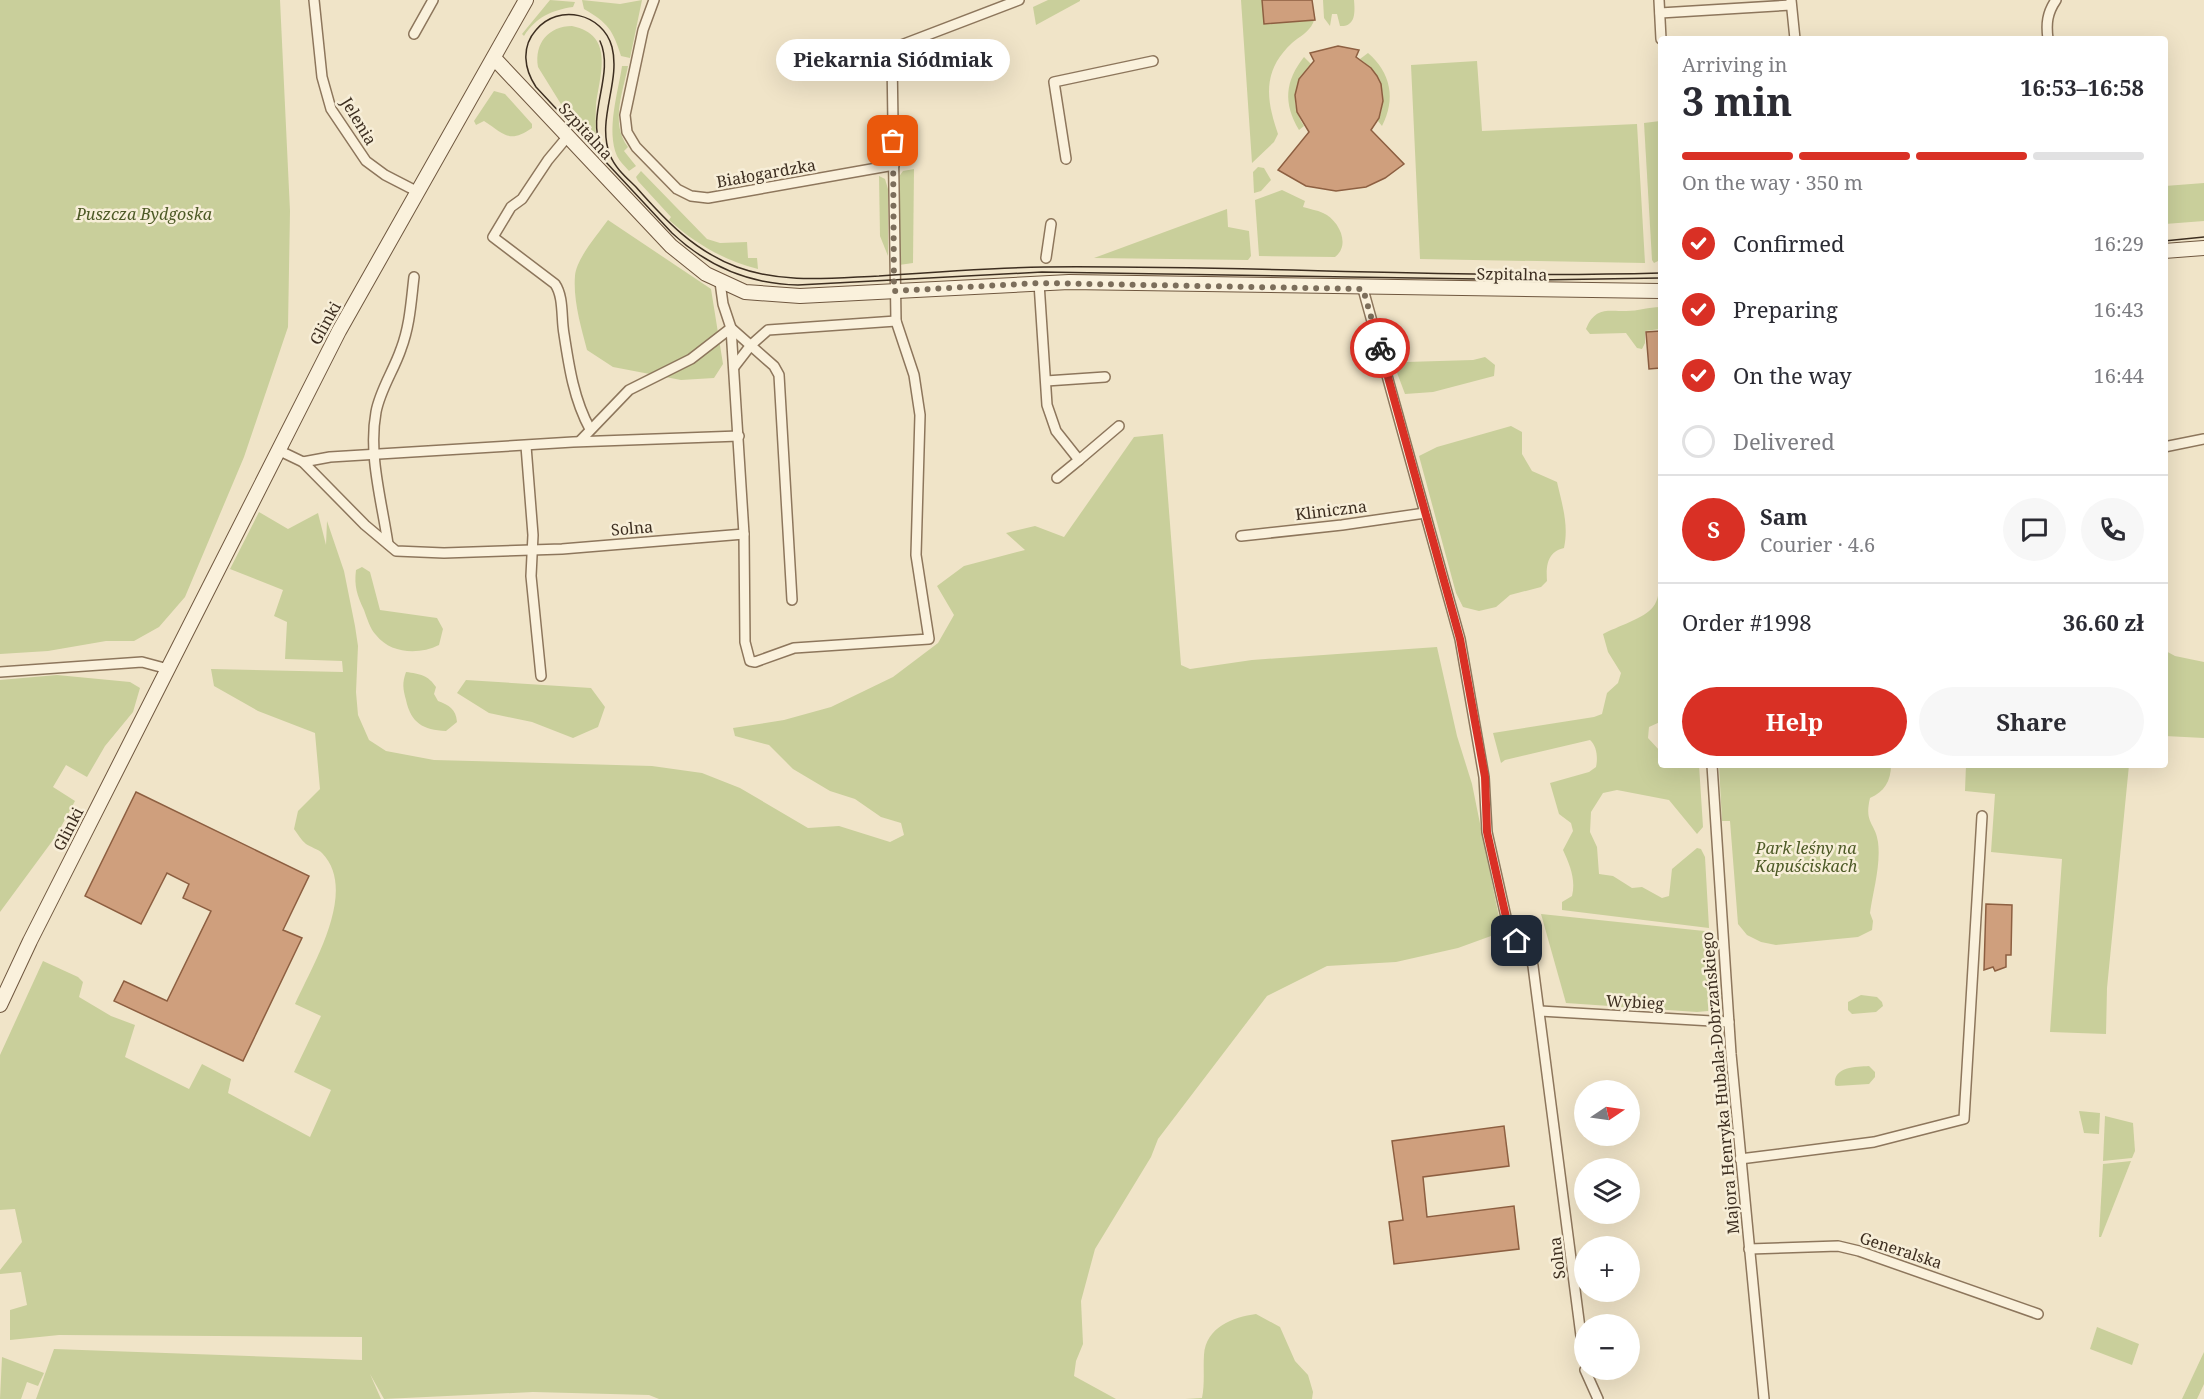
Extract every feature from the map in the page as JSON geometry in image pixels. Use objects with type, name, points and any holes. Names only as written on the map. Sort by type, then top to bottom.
[{"type":"street","name":"Jelenia","points":[[314,0],[322,77],[331,109],[366,161],[385,175],[418,192]]},
{"type":"street","points":[[414,34],[434,0]]},
{"type":"street","name":"Glinki","points":[[0,1005],[34,932],[339,331],[526,0]]},
{"type":"street","name":"Białogardzka","points":[[654,0],[643,30],[624,115],[625,124],[636,147],[684,194],[708,198],[894,165]]},
{"type":"street","points":[[720,282],[723,304],[731,328],[744,534],[745,642],[750,661],[755,662],[794,648],[929,639],[916,555],[920,415],[914,375],[896,321],[894,291],[893,52],[896,47],[1019,0]]},
{"type":"street","points":[[1659,0],[1661,36]]},
{"type":"street","points":[[2048,36],[2046,25],[2049,9],[2056,0]]},
{"type":"street","points":[[1660,13],[1791,2],[1795,36]]},
{"type":"street","name":"Szpitalna","points":[[494,58],[652,227],[693,265],[720,282],[745,292],[800,296],[1039,283],[1363,289],[1658,291]]},
{"type":"street","points":[[1066,159],[1054,82],[1153,61]]},
{"type":"street","points":[[568,136],[548,159],[522,199],[511,207],[494,237],[555,284],[561,292],[560,306],[572,379],[590,429]]},
{"type":"street","points":[[1046,258],[1051,224]]},
{"type":"street","points":[[2168,251],[2204,248]]},
{"type":"street","points":[[388,544],[375,454],[374,430],[376,411],[410,322],[414,277]]},
{"type":"street","points":[[1039,283],[1050,417],[1056,431],[1079,460]]},
{"type":"street","name":"Solna","points":[[1363,289],[1460,639],[1485,777],[1487,832],[1506,917],[1511,932],[1530,956],[1533,966],[1578,1314]]},
{"type":"street","points":[[734,367],[751,345],[768,330],[896,321]]},
{"type":"street","points":[[580,441],[629,390],[691,359],[731,328]]},
{"type":"street","points":[[731,328],[774,366],[779,375],[792,600]]},
{"type":"street","points":[[1046,381],[1105,377]]},
{"type":"street","points":[[1057,478],[1119,426]]},
{"type":"street","points":[[303,462],[330,457],[580,441],[739,436]]},
{"type":"street","points":[[2168,446],[2204,439]]},
{"type":"street","points":[[526,446],[533,535],[531,576],[541,676]]},
{"type":"street","name":"Solna","points":[[278,450],[303,462],[365,525],[396,551],[532,550],[744,534]]},
{"type":"street","name":"Kliniczna","points":[[1241,536],[1425,513]]},
{"type":"street","points":[[0,672],[142,662],[168,669]]},
{"type":"street","name":"Majora Henryka Hubala-Dobrzańskiego","points":[[1712,768],[1740,1159],[1764,1399]]},
{"type":"street","points":[[1740,1159],[1865,1143],[1964,1119],[1982,816]]},
{"type":"street","name":"Wybieg","points":[[1540,1011],[1729,1022]]},
{"type":"street","name":"Generalska","points":[[1749,1249],[1838,1246],[1859,1251],[2038,1314]]},
{"type":"street","points":[[1589,1380],[1598,1399]]},
{"type":"green space","name":"Puszcza Bydgoska","points":[[0,0],[280,0],[290,211],[288,327],[244,457],[185,597],[159,627],[134,641],[106,641],[48,651],[0,654]]},
{"type":"green space","points":[[550,0],[575,2],[573,7],[551,12],[539,19],[524,36],[522,34]]},
{"type":"green space","points":[[582,0],[620,4],[642,0],[630,58],[621,56],[608,28],[584,9]]},
{"type":"green space","points":[[1048,0],[1080,1],[1036,25],[1033,7]]},
{"type":"green space","points":[[1241,0],[1312,0],[1314,15],[1314,21],[1309,29],[1292,43],[1275,64],[1269,86],[1269,97],[1278,134],[1274,142],[1252,163]]},
{"type":"green space","points":[[1323,0],[1354,0],[1352,21],[1345,26],[1340,26],[1337,14],[1332,14],[1330,26],[1324,18]]},
{"type":"green space","points":[[572,26],[586,31],[594,38],[600,47],[602,57],[596,105],[596,147],[569,117],[538,67],[538,50],[545,38],[556,29]]},
{"type":"green space","points":[[1368,53],[1382,69],[1389,87],[1389,106],[1382,126],[1378,121],[1382,103],[1381,87],[1374,72],[1360,59]]},
{"type":"green space","points":[[1304,57],[1311,64],[1297,86],[1295,102],[1304,126],[1299,130],[1290,111],[1288,92],[1293,75]]},
{"type":"green space","points":[[1477,61],[1482,131],[1637,124],[1645,263],[1420,259],[1411,65]]},
{"type":"green space","points":[[622,66],[628,66],[619,107],[620,128],[628,147],[624,151],[636,166],[629,171],[617,156],[613,135],[614,111]]},
{"type":"green space","points":[[494,91],[505,94],[532,124],[532,128],[512,136],[502,133],[484,121],[476,125],[474,121]]},
{"type":"green space","points":[[1658,121],[1658,261],[1654,263],[1652,260],[1644,123]]},
{"type":"green space","points":[[1258,167],[1264,168],[1271,180],[1261,191],[1254,193],[1253,172]]},
{"type":"green space","points":[[914,169],[913,263],[899,265],[898,178],[903,171]]},
{"type":"green space","points":[[641,171],[707,239],[720,243],[747,242],[748,258],[757,258],[758,269],[722,256],[679,229],[638,181],[636,177]]},
{"type":"green space","points":[[879,176],[885,179],[888,189],[888,256],[880,236]]},
{"type":"green space","points":[[2204,183],[2204,221],[2168,224],[2168,186]]},
{"type":"green space","points":[[1282,190],[1305,201],[1303,207],[1323,213],[1334,221],[1342,240],[1340,252],[1335,257],[1259,256],[1255,200]]},
{"type":"green space","points":[[1227,209],[1228,227],[1249,231],[1251,256],[1248,260],[1094,258]]},
{"type":"green space","points":[[608,220],[711,289],[723,364],[714,378],[681,380],[613,367],[587,350],[576,304],[576,269],[593,239]]},
{"type":"green space","points":[[1658,307],[1658,329],[1645,331],[1645,343],[1642,349],[1637,348],[1626,333],[1590,334],[1586,329],[1593,317],[1602,312]]},
{"type":"green space","points":[[1485,357],[1495,365],[1494,376],[1433,392],[1405,394],[1393,362],[1398,359],[1406,362],[1473,360]]},
{"type":"green space","points":[[1511,426],[1522,432],[1522,454],[1532,471],[1557,482],[1565,523],[1564,548],[1551,556],[1547,565],[1547,581],[1541,587],[1510,595],[1496,607],[1479,611],[1463,607],[1456,593],[1419,456],[1437,447]]},
{"type":"green space","points":[[1163,434],[1181,665],[1190,669],[1252,660],[1437,647],[1457,736],[1472,784],[1502,932],[1458,948],[1396,962],[1327,966],[1267,996],[1158,1139],[1151,1157],[1095,1249],[1081,1301],[1083,1344],[1076,1361],[1074,1376],[1116,1399],[659,1399],[649,1395],[533,1392],[384,1399],[370,1374],[381,1399],[36,1399],[54,1349],[362,1360],[362,1337],[59,1335],[10,1340],[10,1310],[27,1305],[21,1272],[0,1274],[0,1270],[22,1242],[15,1209],[0,1210],[0,1055],[43,961],[78,977],[83,982],[79,997],[111,1016],[135,1025],[125,1057],[189,1089],[202,1064],[231,1079],[228,1093],[310,1137],[331,1090],[294,1072],[321,1016],[295,1004],[329,929],[336,887],[332,869],[322,853],[306,844],[294,829],[298,811],[320,789],[315,733],[258,711],[214,686],[211,669],[343,672],[342,661],[285,659],[287,622],[274,616],[283,590],[230,569],[259,512],[288,529],[318,513],[326,545],[327,521],[344,571],[355,626],[358,646],[356,692],[358,715],[369,740],[386,751],[434,760],[652,766],[702,773],[740,788],[808,828],[839,826],[890,842],[904,835],[901,823],[881,817],[855,799],[830,791],[793,769],[769,745],[735,736],[733,728],[784,720],[831,707],[893,677],[938,643],[954,615],[937,586],[964,566],[1025,550],[1006,533],[1035,526],[1064,537],[1134,437]]},
{"type":"green space","points":[[362,567],[370,572],[380,610],[437,618],[443,629],[439,645],[423,650],[406,651],[389,646],[374,633],[358,595],[355,581],[356,570]]},
{"type":"green space","points":[[1658,594],[1658,723],[1649,727],[1648,738],[1658,749],[1658,768],[1699,768],[1703,827],[1697,834],[1669,800],[1617,790],[1603,793],[1591,812],[1590,832],[1597,847],[1599,874],[1613,876],[1632,888],[1642,887],[1662,898],[1669,896],[1672,869],[1697,848],[1701,849],[1705,857],[1709,928],[1562,910],[1562,902],[1572,896],[1573,890],[1572,873],[1563,850],[1573,831],[1571,823],[1559,814],[1550,783],[1589,772],[1596,767],[1596,749],[1590,740],[1505,760],[1501,763],[1493,733],[1602,714],[1607,693],[1618,683],[1621,673],[1608,652],[1603,634],[1637,619],[1649,611]]},
{"type":"green space","points":[[2168,652],[2175,656],[2204,662],[2204,738],[2168,736]]},
{"type":"green space","points":[[406,672],[420,674],[430,680],[436,687],[434,694],[438,701],[451,708],[457,722],[446,731],[431,729],[419,724],[408,708],[404,693],[403,683]]},
{"type":"green space","points":[[57,675],[130,682],[140,688],[133,712],[105,746],[87,777],[66,765],[53,787],[75,801],[56,836],[0,912],[0,680]]},
{"type":"green space","points":[[466,680],[591,688],[605,707],[598,727],[573,738],[532,722],[489,713],[457,693]]},
{"type":"green space","name":"Park leśny na Kapuściskach","points":[[1719,768],[1891,768],[1886,785],[1870,798],[1868,807],[1869,818],[1877,835],[1879,851],[1870,913],[1873,921],[1872,930],[1858,937],[1776,945],[1761,942],[1747,935],[1738,924],[1730,821],[1722,821]]},
{"type":"green space","points":[[1966,768],[2129,768],[2107,988],[2106,1034],[2050,1032],[2062,859],[1991,852],[1995,794],[1965,791]]},
{"type":"green space","points":[[1541,914],[1714,932],[1718,1001],[1708,1011],[1697,1012],[1566,1003]]},
{"type":"green space","points":[[1861,995],[1877,997],[1883,1006],[1876,1012],[1852,1014],[1848,1010],[1848,1002]]},
{"type":"green space","points":[[1869,1066],[1875,1072],[1875,1077],[1869,1084],[1835,1085],[1835,1079],[1841,1071],[1852,1067]]},
{"type":"green space","points":[[2079,1111],[2100,1113],[2099,1134],[2084,1133]]},
{"type":"green space","points":[[2105,1116],[2133,1123],[2135,1151],[2132,1158],[2103,1161]]},
{"type":"green space","points":[[2131,1161],[2101,1237],[2099,1237],[2103,1164]]},
{"type":"green space","points":[[1256,1314],[1280,1327],[1295,1361],[1308,1375],[1313,1392],[1312,1399],[1185,1399],[1202,1398],[1204,1355],[1206,1345],[1215,1331],[1230,1321]]},
{"type":"green space","points":[[2097,1327],[2139,1344],[2132,1365],[2090,1349]]},
{"type":"green space","points":[[2204,1352],[2204,1384],[2197,1399],[2182,1399]]},
{"type":"green space","points":[[2,1357],[44,1373],[38,1386],[27,1382],[21,1399],[0,1399]]},
{"type":"building","points":[[1262,0],[1312,0],[1315,20],[1264,24]]},
{"type":"building","points":[[1338,46],[1359,50],[1356,57],[1371,68],[1377,76],[1381,84],[1383,101],[1379,118],[1371,130],[1404,164],[1385,178],[1366,187],[1336,191],[1306,186],[1278,170],[1309,132],[1297,112],[1295,95],[1299,79],[1314,61],[1310,53]]},
{"type":"building","points":[[1658,331],[1658,368],[1649,369],[1646,332]]},
{"type":"building","points":[[136,792],[309,876],[283,930],[302,938],[243,1061],[114,1001],[124,981],[167,1001],[211,911],[183,898],[189,884],[167,873],[141,924],[85,896]]},
{"type":"building","points":[[1986,904],[2012,905],[2011,955],[2006,955],[2006,967],[1995,971],[1993,967],[1984,970]]},
{"type":"building","points":[[1504,1126],[1509,1166],[1423,1177],[1427,1217],[1514,1206],[1519,1249],[1394,1264],[1389,1222],[1403,1220],[1392,1141]]},
{"type":"tram line","points":[[1658,273],[1506,274],[1044,267],[825,279],[772,276],[737,267],[694,243],[658,211],[615,164],[606,142],[614,60],[607,35],[599,26],[579,16],[556,16],[536,30],[526,51],[527,66],[536,87],[672,233],[685,245],[714,264],[763,281],[798,285],[1042,272],[1537,280],[1658,278]]},
{"type":"tram line","points":[[600,41],[604,54],[597,121],[597,134],[601,147]]},
{"type":"tram line","points":[[2168,241],[2204,237]]},
{"type":"way so far","points":[[893,141],[894,291],[1082,282],[1363,289],[1380,348]]},
{"type":"place","name":"Piekarnia Siódmiak","points":[[893,141]]},
{"type":"route","points":[[1380,348],[1460,639],[1485,777],[1487,832],[1506,917],[1517,941]]}]
